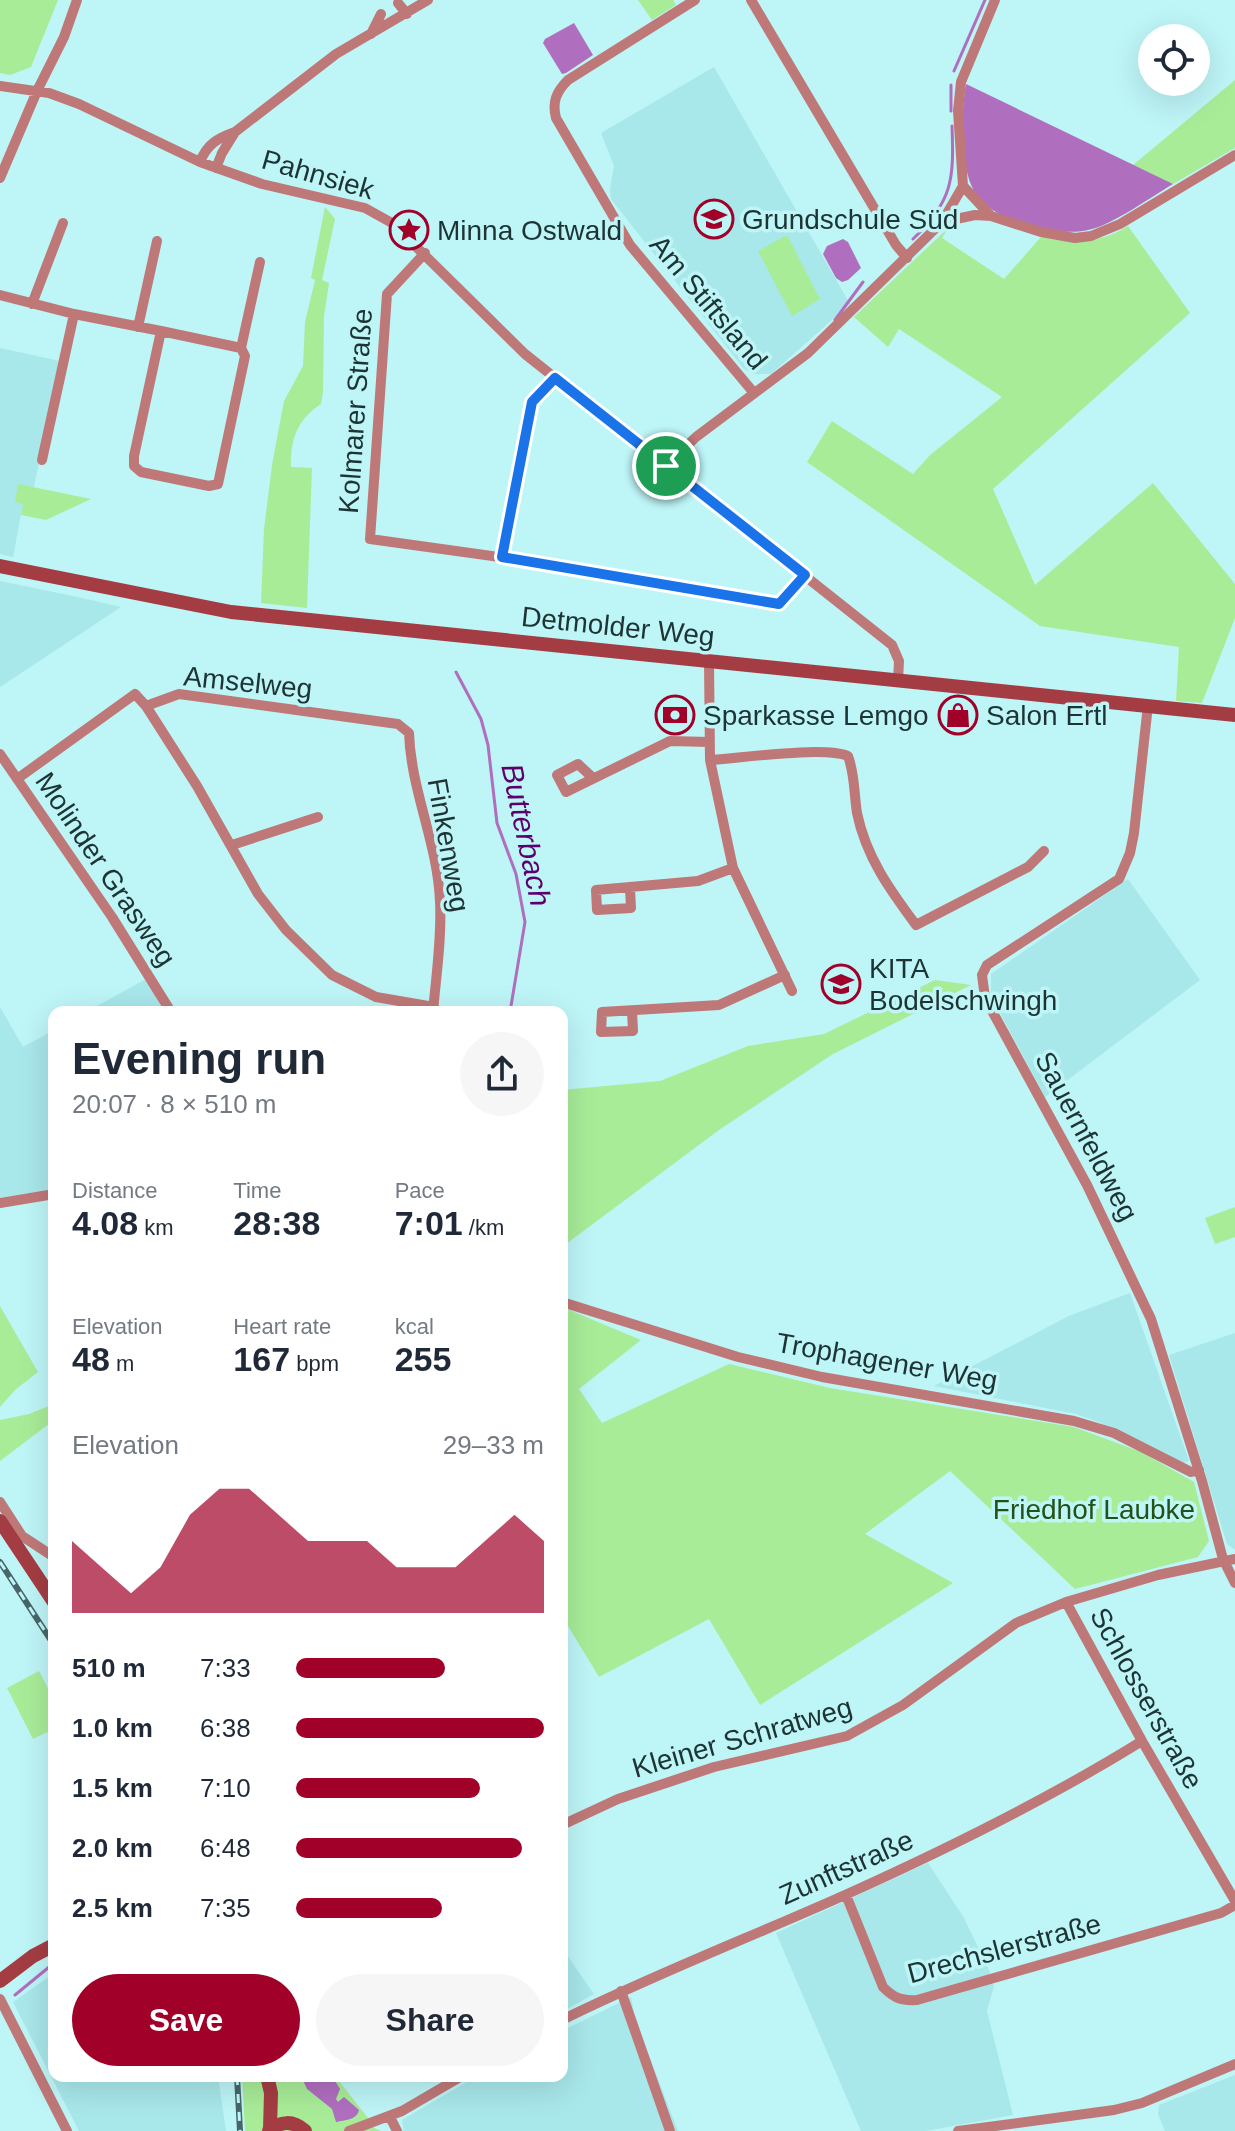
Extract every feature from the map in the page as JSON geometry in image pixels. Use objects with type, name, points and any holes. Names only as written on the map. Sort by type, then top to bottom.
[{"type":"street","points":[[0,178],[64,37],[77,0]]},
{"type":"street","points":[[200,162],[205,149],[219,138],[235,132],[336,54],[428,0]]},
{"type":"street","name":"Am Stiftsland","points":[[695,0],[568,80],[556,93],[554,109],[556,118],[630,245],[754,393]]},
{"type":"street","points":[[751,0],[896,245],[907,258]]},
{"type":"street","points":[[666,466],[696,437],[808,353],[942,222],[963,186],[958,111],[961,82],[995,0]]},
{"type":"street","points":[[398,3],[407,14]]},
{"type":"street","points":[[370,35],[381,14]]},
{"type":"street","name":"Pahnsiek","points":[[0,86],[37,91],[79,104],[200,162],[262,184],[365,208],[392,223],[500,331],[555,378],[892,645],[899,661],[898,680]]},
{"type":"street","points":[[216,168],[235,132]]},
{"type":"street","points":[[942,222],[975,215],[991,216],[1059,236],[1091,236],[1120,224],[1235,155]]},
{"type":"street","points":[[963,186],[991,216]]},
{"type":"street","points":[[32,304],[63,223]]},
{"type":"street","points":[[138,327],[157,241]]},
{"type":"street","name":"Kolmarer Straße","points":[[425,253],[387,294],[370,539],[502,557]]},
{"type":"street","points":[[161,331],[134,466],[141,472],[209,486],[218,484],[245,356],[241,348],[260,262]]},
{"type":"street","points":[[0,295],[74,314],[241,348]]},
{"type":"street","points":[[42,460],[74,314]]},
{"type":"street","points":[[555,378],[532,402],[502,557],[779,604],[805,575]]},
{"type":"street","name":"Detmolder Weg","points":[[0,566],[231,612],[1235,715]]},
{"type":"street","points":[[709,661],[710,760],[733,868],[792,991]]},
{"type":"street","name":"Amselweg","points":[[17,779],[135,694],[146,706],[179,694],[398,724],[409,733]]},
{"type":"street","name":"Sauernfeldweg","points":[[1148,705],[1134,833],[1119,879],[987,965],[982,975],[985,998],[1087,1185],[1151,1319],[1199,1470],[1223,1559],[1235,1583]]},
{"type":"street","points":[[146,706],[232,845],[258,894],[286,930],[332,975],[376,997],[415,1006]]},
{"type":"street","name":"Finkenweg","points":[[409,733],[411,763],[440,900],[433,1006]]},
{"type":"street","points":[[593,778],[670,741],[709,742]]},
{"type":"street","points":[[710,760],[838,752],[848,756],[857,814],[873,864],[916,925],[1028,867],[1044,851]]},
{"type":"street","name":"Molinder Grasweg","points":[[0,754],[112,917],[167,1006]]},
{"type":"street","points":[[232,845],[318,817]]},
{"type":"street","points":[[630,889],[698,881],[733,868]]},
{"type":"street","points":[[632,1011],[719,1005],[785,975]]},
{"type":"street","points":[[0,1203],[48,1195]]},
{"type":"street","name":"Trophagener Weg","points":[[568,1304],[738,1357],[822,1377],[1074,1421],[1114,1433],[1191,1472],[1199,1470]]},
{"type":"street","points":[[0,1502],[22,1536],[48,1553]]},
{"type":"street","points":[[0,1521],[48,1593]]},
{"type":"street","name":"Kleiner Schratweg","points":[[568,1822],[618,1799],[714,1767],[847,1736],[903,1705],[1016,1623],[1066,1602],[1158,1575],[1223,1559],[1235,1559]]},
{"type":"street","name":"Schlosserstraße","points":[[1066,1602],[1235,1903]]},
{"type":"street","name":"Zunftstraße","points":[[568,2017],[621,1991],[846,1895],[1031,1807],[1142,1741]]},
{"type":"street","name":"Drechslerstraße","points":[[846,1895],[883,1987],[893,1997],[904,2001],[917,2000],[1221,1913],[1235,1903]]},
{"type":"street","points":[[0,1981],[48,1948]]},
{"type":"street","points":[[621,1991],[670,2131]]},
{"type":"street","points":[[0,1999],[67,2131]]},
{"type":"street","points":[[958,2131],[1114,2110],[1142,2103],[1235,2064]]},
{"type":"street","points":[[268,2082],[270,2130]]},
{"type":"street","points":[[349,2131],[390,2117],[451,2082]]},
{"type":"street","points":[[271,2093],[290,2123],[305,2131]]},
{"type":"street","points":[[390,2117],[397,2131]]},
{"type":"street","points":[[270,2130],[276,2125],[290,2123]]},
{"type":"shaded area","points":[[574,23],[593,55],[562,74],[543,43]]},
{"type":"shaded area","name":"Grundschule Süd","points":[[714,67],[850,304],[771,374],[756,374],[744,369],[611,199],[614,166],[601,133]]},
{"type":"shaded area","points":[[966,84],[1173,184],[1122,216],[1078,232],[1043,229],[1008,218],[980,199],[968,176],[963,136]]},
{"type":"shaded area","points":[[843,239],[848,242],[861,268],[842,282],[836,278],[823,254],[827,246]]},
{"type":"shaded area","points":[[0,348],[60,361],[34,487],[18,485],[23,504],[13,557],[0,554]]},
{"type":"shaded area","points":[[0,581],[82,598],[121,607],[0,687]]},
{"type":"shaded area","points":[[1128,879],[1200,980],[1045,1097],[991,996],[991,974]]},
{"type":"shaded area","points":[[146,979],[161,1006],[97,1006]]},
{"type":"shaded area","points":[[0,1007],[23,1047],[48,1033],[48,1190],[0,1198]]},
{"type":"shaded area","points":[[1130,1293],[1189,1461],[1180,1464],[1101,1423],[1076,1414],[934,1386],[1069,1316]]},
{"type":"shaded area","points":[[1235,1333],[1235,1550],[1227,1544],[1169,1355]]},
{"type":"shaded area","points":[[928,1863],[964,1918],[989,1970],[994,1986],[987,2011],[1013,2115],[926,2131],[861,2131],[776,1933]]},
{"type":"shaded area","points":[[568,1957],[594,1994],[568,2009]]},
{"type":"shaded area","points":[[48,1977],[48,2070],[13,2002]]},
{"type":"shaded area","points":[[631,1997],[635,2019],[678,2131],[404,2131],[402,2120],[467,2082],[568,2082],[568,2028]]},
{"type":"shaded area","points":[[1235,2075],[1235,2131],[1165,2131],[1158,2114],[1159,2105]]},
{"type":"shaded area","points":[[54,2082],[219,2082],[226,2131],[79,2131]]},
{"type":"shaded area","points":[[304,2082],[336,2082],[340,2089],[336,2099],[338,2102],[344,2097],[359,2110],[358,2113],[350,2119],[336,2122],[332,2109],[307,2089]]},
{"type":"green space","points":[[0,0],[58,0],[31,67],[10,75],[0,73]]},
{"type":"green space","points":[[638,0],[673,0],[676,5],[652,20]]},
{"type":"green space","points":[[1235,80],[1235,148],[1173,184],[1133,165]]},
{"type":"green space","points":[[325,207],[335,219],[322,280],[329,283],[324,316],[323,392],[321,404],[306,416],[297,431],[291,457],[291,467],[312,468],[307,608],[261,603],[264,529],[284,401],[303,366],[305,322],[315,280],[311,278]]},
{"type":"green space","points":[[1128,226],[1190,313],[993,489],[1035,585],[1153,483],[1235,584],[1235,618],[1202,703],[1176,701],[1179,647],[1040,626],[807,462],[832,421],[913,474],[930,455],[1002,397],[899,329],[888,347],[854,317],[948,228],[942,238],[1004,279],[1041,237],[1097,239]]},
{"type":"green space","points":[[787,235],[820,299],[792,316],[758,251]]},
{"type":"green space","points":[[18,484],[91,499],[46,520],[21,515],[23,504],[15,502]]},
{"type":"green space","points":[[935,980],[971,985],[833,1054],[719,1130],[568,1243],[568,1089],[660,1081],[748,1046],[824,1034]]},
{"type":"green space","points":[[1235,1207],[1235,1237],[1215,1244],[1205,1218]]},
{"type":"green space","points":[[0,1306],[38,1372],[0,1407]]},
{"type":"green space","name":"Friedhof Laubke","points":[[568,1310],[641,1340],[579,1389],[602,1423],[729,1364],[830,1388],[1074,1427],[1141,1452],[1194,1482],[1209,1541],[1198,1557],[1075,1589],[950,1471],[865,1534],[953,1583],[760,1705],[709,1619],[599,1677],[568,1626]]},
{"type":"green space","points":[[48,1406],[48,1425],[0,1461],[0,1420]]},
{"type":"green space","points":[[39,1671],[48,1688],[48,1734],[33,1739],[7,1688]]},
{"type":"green space","points":[[242,2082],[340,2082],[374,2128],[381,2131],[245,2131]]},
{"type":"waterway","points":[[954,71],[985,0]]},
{"type":"waterway","points":[[951,85],[951,111]]},
{"type":"waterway","points":[[913,239],[936,213],[948,188],[952,126]]},
{"type":"waterway","points":[[835,320],[863,282]]},
{"type":"waterway","name":"Butterbach","points":[[456,672],[481,719],[488,745],[497,823],[516,874],[525,922],[511,1006]]},
{"type":"waterway","points":[[15,1995],[48,1968]]},
{"type":"railway","points":[[0,1562],[48,1636]]},
{"type":"railway","points":[[237,2082],[240,2131]]},
{"type":"place","name":"Grundschule Süd","points":[[714,219]]},
{"type":"place","name":"Minna Ostwald","points":[[409,230]]},
{"type":"place","name":"Sparkasse Lemgo","points":[[675,715]]},
{"type":"place","name":"Salon Ertl","points":[[958,715]]},
{"type":"place","name":"KITA Bodelschwingh","points":[[841,984]]},
{"type":"route","points":[[555,378],[666,466],[805,575],[784,601],[779,604],[502,557],[532,402],[555,378]]}]
